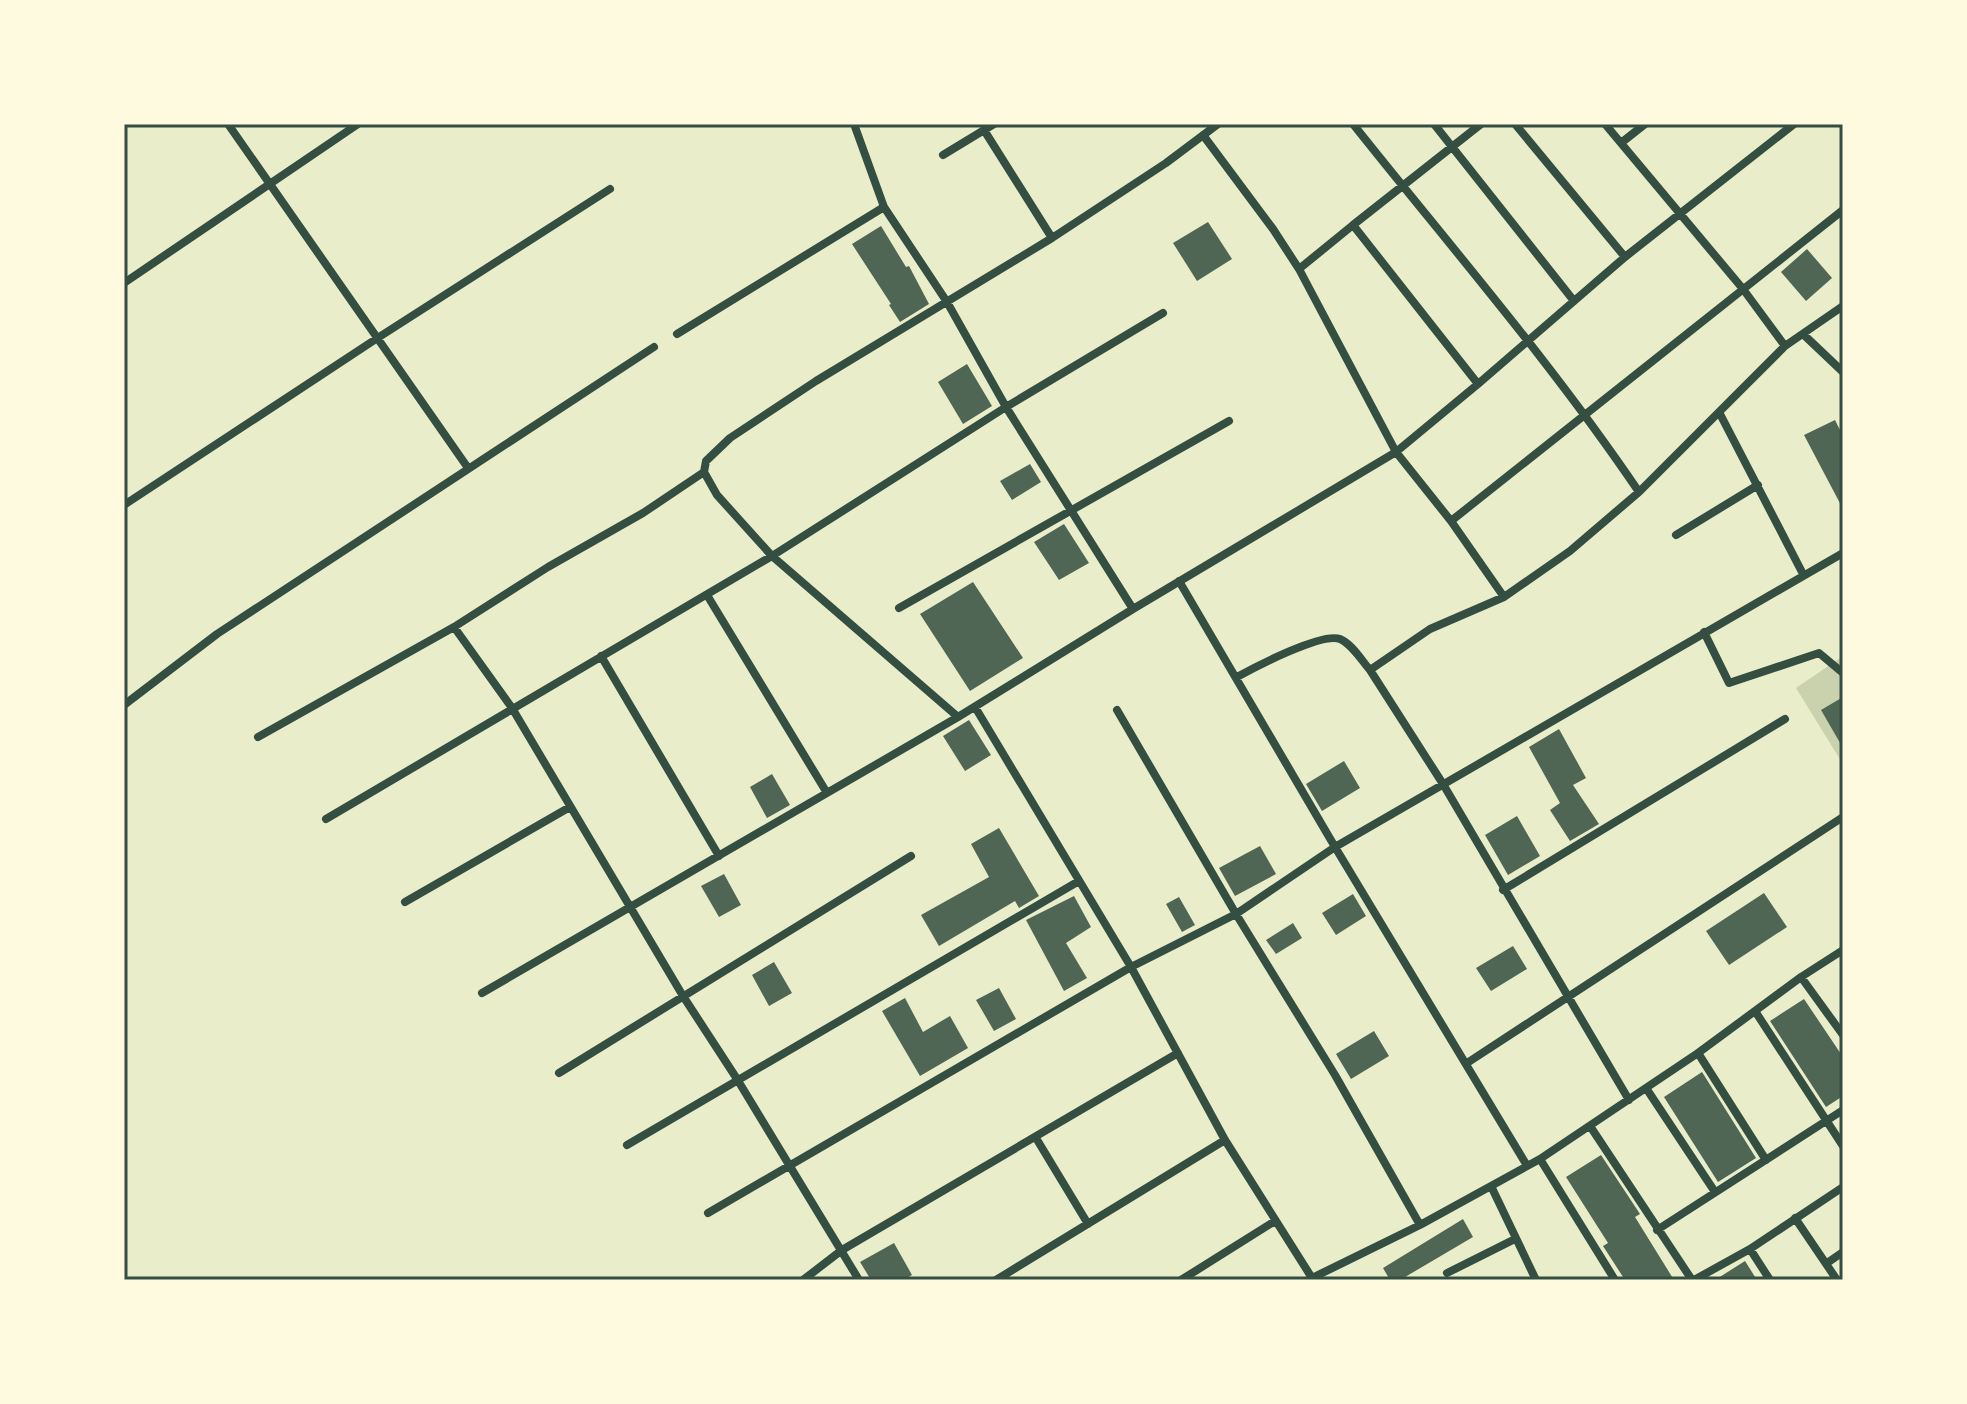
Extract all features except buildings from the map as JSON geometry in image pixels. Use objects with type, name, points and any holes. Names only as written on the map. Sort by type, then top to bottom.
[{"type":"street","points":[[228,124],[468,468]]},
{"type":"street","points":[[124,283],[358,124]]},
{"type":"street","points":[[854,124],[884,207],[947,302],[1006,407],[1133,609]]},
{"type":"street","points":[[943,155],[994,124]]},
{"type":"street","points":[[958,717],[772,556],[717,495],[704,472],[706,461],[730,438],[816,381],[1052,238],[1218,124]]},
{"type":"street","points":[[1353,124],[1586,413],[1639,492]]},
{"type":"street","points":[[1434,124],[1574,301]]},
{"type":"street","points":[[1299,269],[1481,124]]},
{"type":"street","points":[[1515,124],[1625,257]]},
{"type":"street","points":[[1605,124],[1743,289],[1785,346]]},
{"type":"street","points":[[1621,143],[1645,124]]},
{"type":"street","points":[[482,993],[975,707],[1396,452],[1625,257],[1794,124]]},
{"type":"street","points":[[984,130],[1052,238]]},
{"type":"street","points":[[1203,135],[1299,269],[1396,452],[1451,521],[1504,597]]},
{"type":"street","points":[[124,505],[610,189]]},
{"type":"street","points":[[677,334],[884,207]]},
{"type":"street","points":[[1451,521],[1843,210]]},
{"type":"street","points":[[1353,225],[1478,384]]},
{"type":"street","points":[[1370,670],[1430,629],[1504,597],[1570,551],[1639,492],[1785,346],[1843,306]]},
{"type":"street","points":[[326,819],[772,556],[1006,407],[1163,313]]},
{"type":"street","points":[[1804,335],[1843,372]]},
{"type":"street","points":[[124,705],[217,634],[654,347]]},
{"type":"street","points":[[1719,412],[1803,574]]},
{"type":"street","points":[[899,608],[1229,421]]},
{"type":"street","points":[[258,737],[454,627],[548,567],[643,513],[704,472]]},
{"type":"street","points":[[1676,535],[1758,485]]},
{"type":"street","points":[[708,1213],[1131,967],[1236,914],[1335,847],[1843,553]]},
{"type":"street","points":[[1179,581],[1526,1164]]},
{"type":"street","points":[[707,595],[827,793]]},
{"type":"street","points":[[454,627],[512,708],[683,996],[859,1280]]},
{"type":"street","points":[[1704,632],[1729,683],[1819,653],[1843,673]]},
{"type":"street","points":[[1237,677],[1266,660],[1333,637],[1345,640],[1370,670],[1443,784],[1629,1100]]},
{"type":"street","points":[[601,656],[719,856]]},
{"type":"street","points":[[975,707],[1131,967],[1225,1140],[1312,1278],[1420,1225],[1540,1159],[1698,1053],[1843,950]]},
{"type":"street","points":[[1117,710],[1236,914],[1335,1075],[1420,1225]]},
{"type":"street","points":[[1503,890],[1785,719]]},
{"type":"street","points":[[405,902],[570,807]]},
{"type":"street","points":[[1467,1063],[1843,817]]},
{"type":"street","points":[[559,1073],[911,856]]},
{"type":"street","points":[[627,1145],[1079,881]]},
{"type":"street","points":[[1801,977],[1843,1035]]},
{"type":"street","points":[[1755,1011],[1843,1146]]},
{"type":"street","points":[[803,1280],[842,1250],[1178,1053]]},
{"type":"street","points":[[1698,1053],[1766,1160]]},
{"type":"street","points":[[1646,1088],[1715,1192]]},
{"type":"street","points":[[1657,1230],[1843,1110]]},
{"type":"street","points":[[1590,1126],[1693,1280],[1750,1249],[1843,1187]]},
{"type":"street","points":[[1036,1138],[1088,1224]]},
{"type":"street","points":[[996,1280],[1225,1140]]},
{"type":"street","points":[[1540,1159],[1615,1280]]},
{"type":"street","points":[[1491,1186],[1536,1280]]},
{"type":"street","points":[[1795,1218],[1837,1280]]},
{"type":"street","points":[[1181,1280],[1275,1221]]},
{"type":"street","points":[[1447,1273],[1515,1239]]},
{"type":"street","points":[[1750,1249],[1770,1280]]},
{"type":"street","points":[[1827,1263],[1843,1252]]},
{"type":"green space","points":[[1843,656],[1843,764],[1796,688]]}]
